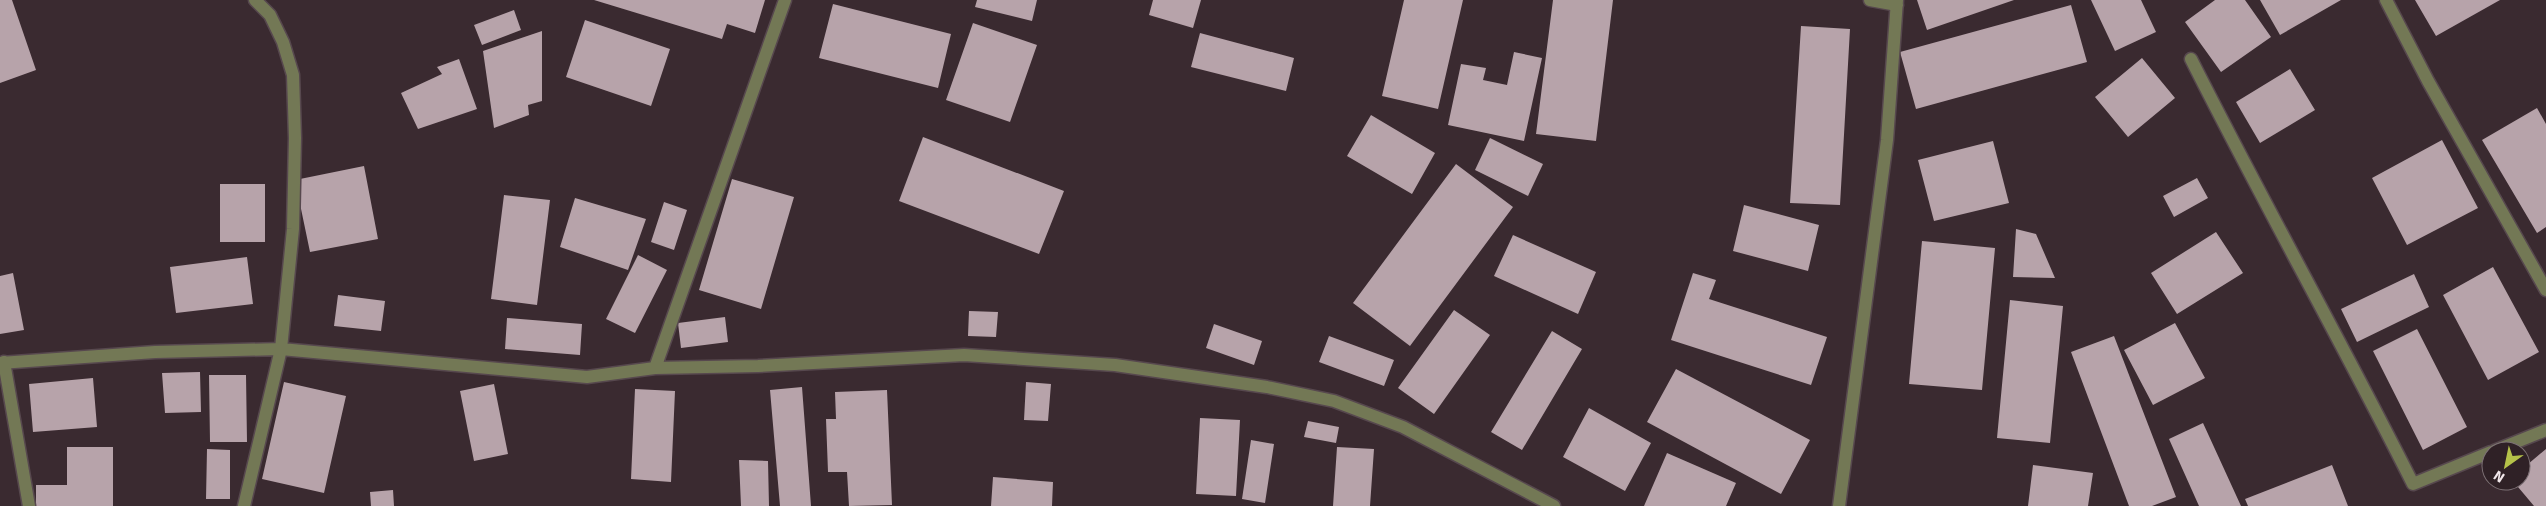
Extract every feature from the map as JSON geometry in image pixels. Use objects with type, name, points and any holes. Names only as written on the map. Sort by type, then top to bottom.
[{"type":"street","points":[[244,506],[281,349],[293,229],[295,138],[293,75],[270,15],[255,0]]},
{"type":"street","points":[[655,368],[785,0]]},
{"type":"street","points":[[1839,506],[1888,140],[1897,3],[1870,0]]},
{"type":"street","points":[[2386,0],[2428,81],[2546,290]]},
{"type":"street","points":[[2191,59],[2238,152],[2346,351],[2413,484],[2481,456]]},
{"type":"street","points":[[29,506],[2,363],[155,352],[281,349],[587,377],[655,368],[758,366],[964,355],[1115,365],[1267,388],[1334,401],[1403,427],[1554,506]]},
{"type":"street","points":[[2519,441],[2546,430]]},
{"type":"building","points":[[0,0],[12,0],[36,70],[0,83]]},
{"type":"building","points":[[594,0],[765,0],[755,33],[727,24],[722,39]]},
{"type":"building","points":[[977,0],[1037,0],[1032,21],[975,7]]},
{"type":"building","points":[[1153,0],[1201,0],[1193,28],[1149,15]]},
{"type":"building","points":[[1404,0],[1463,0],[1438,109],[1382,96]]},
{"type":"building","points":[[1553,0],[1613,0],[1596,141],[1536,134]]},
{"type":"building","points":[[1917,0],[2014,0],[1927,30]]},
{"type":"building","points":[[2091,0],[2141,0],[2156,32],[2115,51]]},
{"type":"building","points":[[2215,0],[2245,0],[2271,37],[2221,72],[2185,22]]},
{"type":"building","points":[[2260,0],[2341,0],[2280,35]]},
{"type":"building","points":[[2415,0],[2500,0],[2436,36]]},
{"type":"building","points":[[833,4],[951,34],[938,88],[819,58]]},
{"type":"building","points":[[2071,5],[2087,62],[1916,109],[1900,52]]},
{"type":"building","points":[[514,10],[521,30],[482,45],[474,25]]},
{"type":"building","points":[[585,20],[670,49],[651,106],[566,77]]},
{"type":"building","points":[[973,23],[1037,45],[1010,122],[946,100]]},
{"type":"building","points":[[1801,26],[1850,29],[1840,205],[1790,203]]},
{"type":"building","points":[[542,31],[542,101],[528,105],[529,115],[494,128],[483,51]]},
{"type":"building","points":[[1200,33],[1294,58],[1286,91],[1191,67]]},
{"type":"building","points":[[1514,52],[1542,58],[1524,141],[1448,125],[1461,64],[1486,68],[1483,80],[1507,85]]},
{"type":"building","points":[[2142,58],[2175,98],[2128,137],[2095,97]]},
{"type":"building","points":[[459,59],[477,109],[418,129],[401,93],[442,74],[437,67]]},
{"type":"building","points":[[2290,69],[2315,110],[2260,143],[2236,102]]},
{"type":"building","points":[[2537,108],[2546,124],[2546,227],[2537,233],[2482,140]]},
{"type":"building","points":[[1371,115],[1435,153],[1412,194],[1347,156]]},
{"type":"building","points":[[923,137],[1064,191],[1039,254],[899,201]]},
{"type":"building","points":[[1490,138],[1543,164],[1528,196],[1475,170]]},
{"type":"building","points":[[2442,140],[2478,208],[2407,245],[2372,178]]},
{"type":"building","points":[[1993,141],[2009,203],[1934,221],[1918,160]]},
{"type":"building","points":[[1456,164],[1513,207],[1410,346],[1353,303]]},
{"type":"building","points":[[364,166],[378,239],[310,252],[295,180]]},
{"type":"building","points":[[2197,178],[2208,198],[2174,217],[2163,196]]},
{"type":"building","points":[[732,179],[794,197],[761,309],[699,290]]},
{"type":"building","points":[[220,184],[265,184],[265,242],[220,242]]},
{"type":"building","points":[[504,195],[550,200],[537,305],[491,299]]},
{"type":"building","points":[[575,198],[646,219],[628,270],[560,247]]},
{"type":"building","points":[[664,202],[687,210],[674,250],[651,242]]},
{"type":"building","points":[[1744,205],[1819,225],[1808,271],[1733,251]]},
{"type":"building","points":[[2016,229],[2036,234],[2055,278],[2013,277]]},
{"type":"building","points":[[2216,232],[2243,273],[2177,314],[2151,273]]},
{"type":"building","points":[[1513,235],[1596,272],[1578,314],[1494,276]]},
{"type":"building","points":[[1922,241],[1995,248],[1982,390],[1909,384]]},
{"type":"building","points":[[638,255],[667,270],[635,333],[606,319]]},
{"type":"building","points":[[247,257],[253,304],[176,313],[170,267]]},
{"type":"building","points":[[2493,267],[2539,352],[2488,380],[2443,295]]},
{"type":"building","points":[[13,273],[24,330],[0,334],[0,276]]},
{"type":"building","points":[[1693,273],[1716,280],[1709,299],[1827,337],[1811,385],[1671,340]]},
{"type":"building","points":[[2414,274],[2429,307],[2357,342],[2341,309]]},
{"type":"building","points":[[338,295],[385,301],[381,331],[334,326]]},
{"type":"building","points":[[2010,300],[2063,306],[2050,443],[1997,438]]},
{"type":"building","points":[[1454,310],[1490,335],[1434,414],[1398,388]]},
{"type":"building","points":[[969,311],[998,312],[996,337],[968,336]]},
{"type":"building","points":[[725,317],[728,342],[681,348],[678,323]]},
{"type":"building","points":[[507,318],[582,324],[580,355],[505,349]]},
{"type":"building","points":[[2175,323],[2205,378],[2153,405],[2124,350]]},
{"type":"building","points":[[1214,324],[1262,341],[1254,365],[1206,348]]},
{"type":"building","points":[[2417,329],[2467,427],[2423,450],[2373,351]]},
{"type":"building","points":[[1552,331],[1582,349],[1522,450],[1491,432]]},
{"type":"building","points":[[1329,336],[1394,360],[1384,386],[1319,362]]},
{"type":"building","points":[[2114,336],[2176,497],[2152,506],[2129,506],[2071,352]]},
{"type":"building","points":[[1676,369],[1810,440],[1781,494],[1647,422]]},
{"type":"building","points":[[200,372],[201,412],[165,413],[162,373]]},
{"type":"building","points":[[209,375],[246,375],[247,442],[210,442]]},
{"type":"building","points":[[93,378],[97,427],[33,432],[29,384]]},
{"type":"building","points":[[284,382],[346,396],[324,493],[262,479]]},
{"type":"building","points":[[1026,382],[1051,384],[1048,421],[1024,420]]},
{"type":"building","points":[[494,384],[508,454],[474,461],[460,391]]},
{"type":"building","points":[[802,387],[811,506],[780,506],[770,390]]},
{"type":"building","points":[[635,389],[675,391],[671,482],[631,479]]},
{"type":"building","points":[[887,390],[892,505],[849,506],[847,472],[828,472],[826,419],[836,419],[835,392]]},
{"type":"building","points":[[1589,408],[1651,443],[1625,491],[1563,457]]},
{"type":"building","points":[[1200,418],[1240,420],[1236,496],[1196,494]]},
{"type":"building","points":[[1308,421],[1339,427],[1336,443],[1304,437]]},
{"type":"building","points":[[2203,423],[2241,506],[2199,506],[2169,439]]},
{"type":"building","points":[[1251,440],[1274,444],[1265,503],[1242,499]]},
{"type":"building","points":[[67,447],[113,447],[113,506],[36,506],[36,485],[67,485]]},
{"type":"building","points":[[1337,447],[1374,449],[1370,506],[1333,506]]},
{"type":"building","points":[[207,449],[230,450],[230,499],[206,499]]},
{"type":"building","points":[[2546,449],[2546,506],[2534,506],[2521,491],[2531,491],[2531,462]]},
{"type":"building","points":[[1667,453],[1736,483],[1726,506],[1644,506]]},
{"type":"building","points":[[739,460],[768,461],[769,506],[741,506]]},
{"type":"building","points":[[2033,465],[2093,473],[2088,506],[2028,506]]},
{"type":"building","points":[[2332,465],[2348,506],[2248,506],[2245,499]]},
{"type":"building","points":[[993,477],[1053,482],[1052,506],[991,506]]},
{"type":"building","points":[[393,490],[394,506],[371,506],[370,492]]}]
